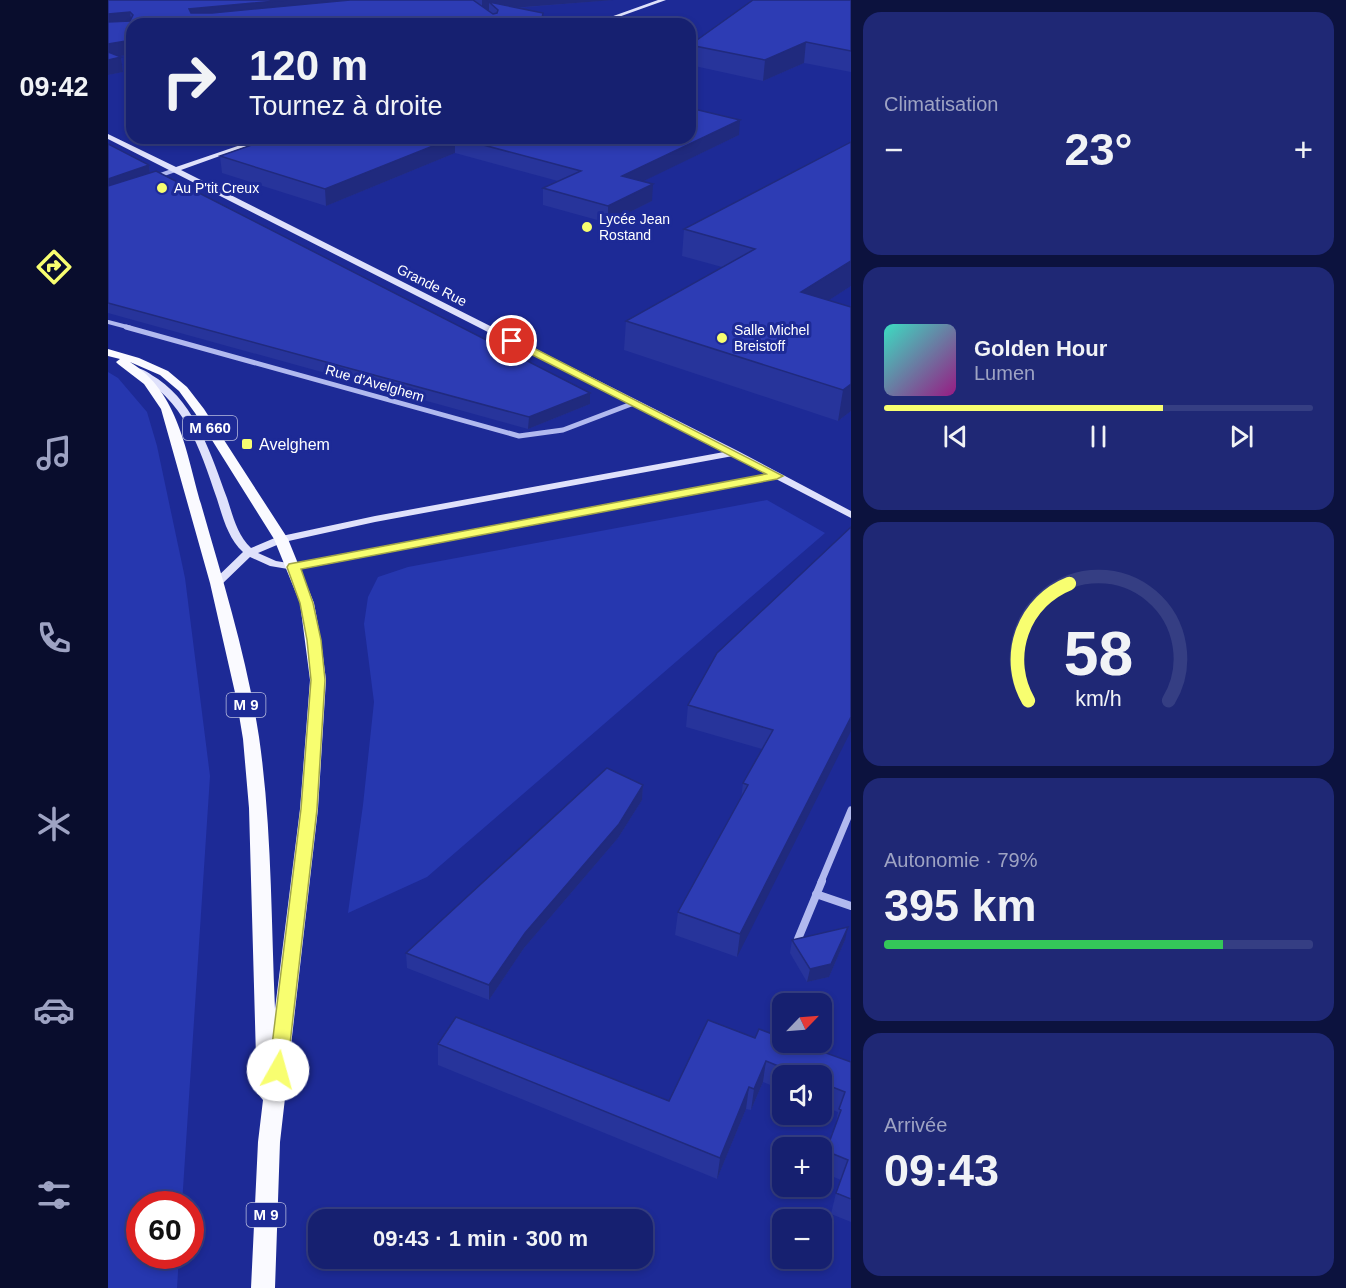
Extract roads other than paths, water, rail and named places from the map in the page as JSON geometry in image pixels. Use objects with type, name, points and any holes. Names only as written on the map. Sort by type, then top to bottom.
[{"type":"main road","name":"M 660","points":[[108,354],[124,363],[149,383],[167,409],[218,583]]},
{"type":"main road","name":"M 660","points":[[108,354],[155,368],[183,390],[281,538]]},
{"type":"main road","name":"M 9","points":[[269,1142],[309,809],[318,680],[307,603],[281,538]]},
{"type":"main road","name":"M 9","points":[[218,583],[244,697],[258,808],[269,1142],[263,1288]]},
{"type":"street","points":[[611,18],[663,0]]},
{"type":"street","name":"Grande Rue","points":[[108,136],[734,453],[851,515]]},
{"type":"street","points":[[152,178],[250,144]]},
{"type":"street","name":"Rue d'Avelghem","points":[[108,322],[519,436],[544,436],[634,403]]},
{"type":"street","points":[[124,363],[164,388],[180,407],[211,472],[242,546],[262,561],[294,567],[777,476]]},
{"type":"street","points":[[218,583],[250,552],[281,538],[734,453]]},
{"type":"street","points":[[798,939],[851,810]]},
{"type":"street","points":[[816,894],[851,906]]},
{"type":"place","name":"Au P'tit Creux","points":[[162,188]]},
{"type":"place","name":"Lycée Jean Rostand","points":[[587,227]]},
{"type":"place","name":"Salle Michel Breistoff","points":[[722,338]]},
{"type":"place","name":"Avelghem","points":[[247,444]]}]
